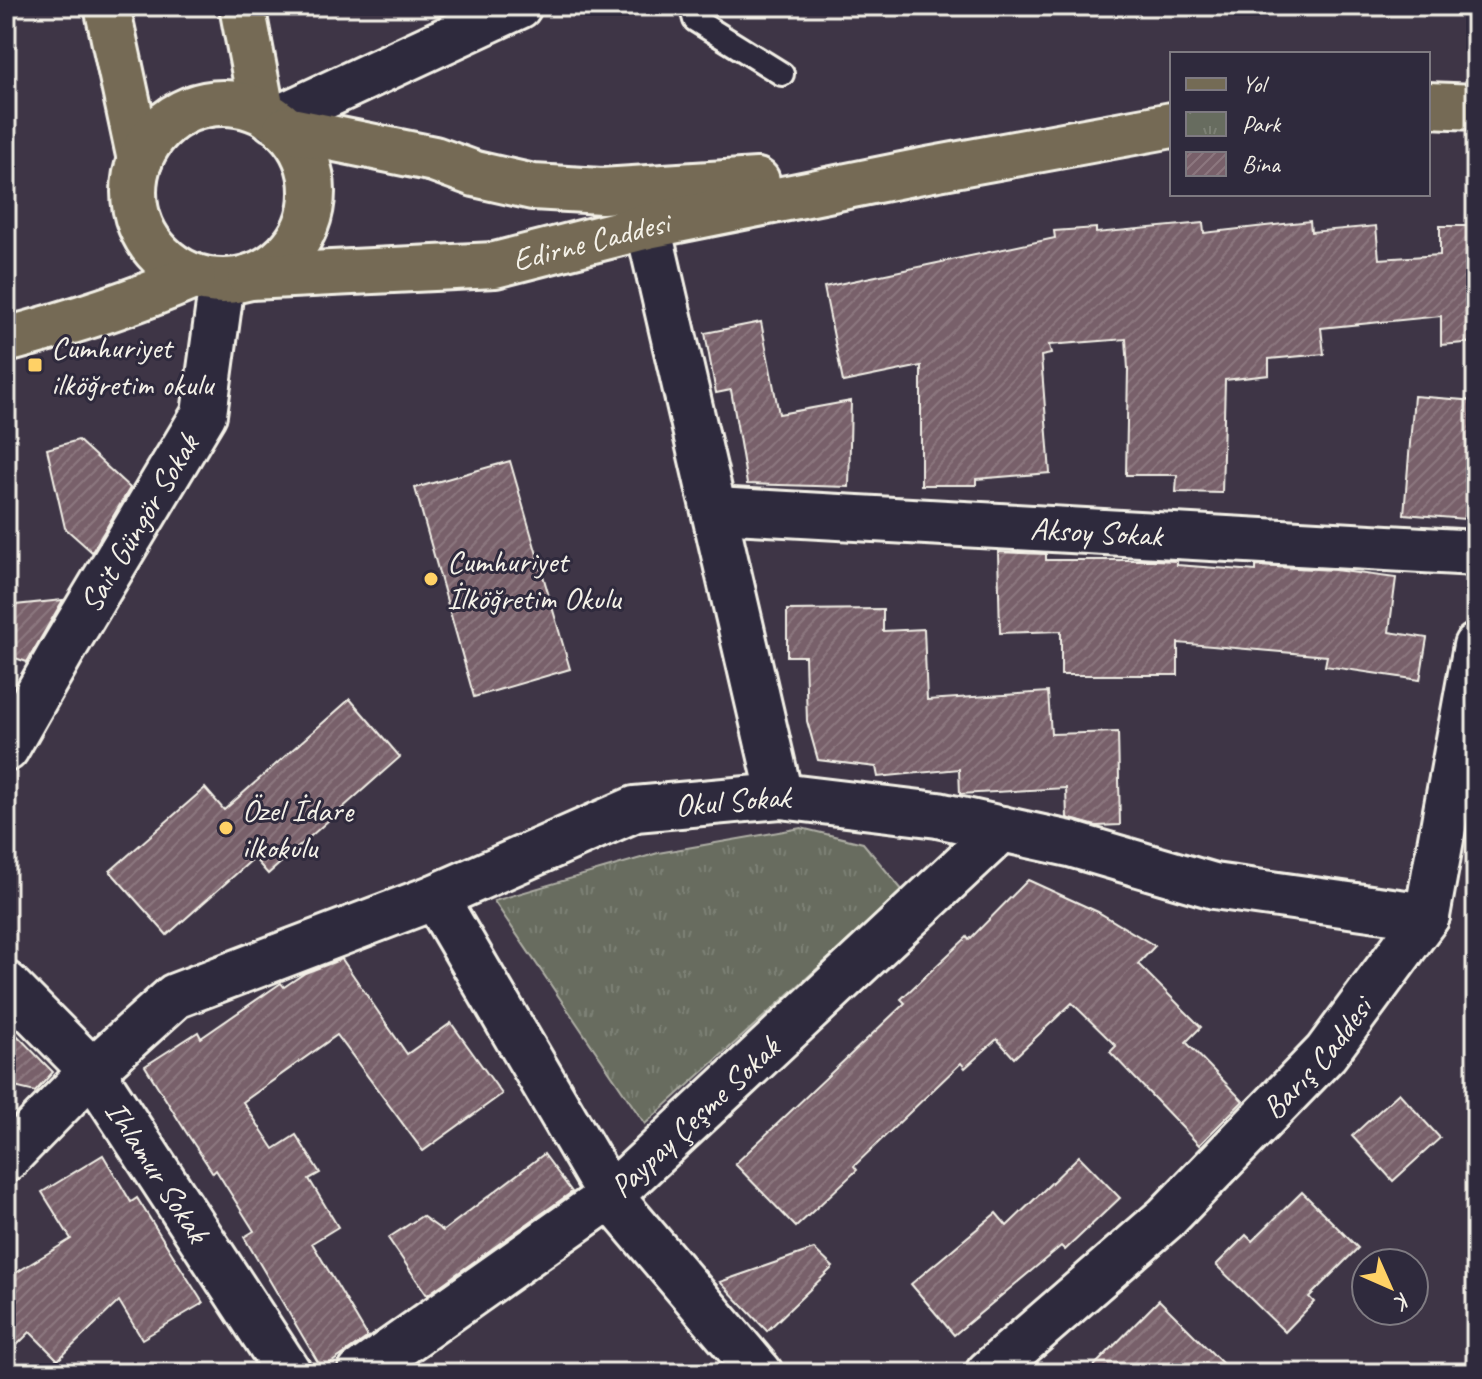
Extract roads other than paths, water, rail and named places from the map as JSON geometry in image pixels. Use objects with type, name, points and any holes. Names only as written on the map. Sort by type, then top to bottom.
[{"type":"main road","points":[[107,6],[140,160]]},
{"type":"main road","points":[[6,340],[277,263],[298,242],[310,213],[312,183],[304,154],[274,120],[242,6]]},
{"type":"main road","points":[[222,279],[168,263],[149,242],[137,216],[134,188],[140,160],[154,135],[176,116],[202,105],[233,103],[274,120],[533,187],[602,191],[927,170],[1170,125]]},
{"type":"main road","points":[[1430,105],[1476,107]]},
{"type":"main road","name":"Edirne Caddesi","points":[[222,279],[495,265],[648,226],[927,170]]},
{"type":"street","points":[[274,120],[519,6]]},
{"type":"street","points":[[648,226],[780,796]]},
{"type":"street","name":"Sait Güngör Sokak","points":[[6,749],[204,414],[222,279]]},
{"type":"street","name":"Aksoy Sokak","points":[[715,510],[1476,553]]},
{"type":"street","name":"Barış Caddesi","points":[[988,1373],[1167,1217],[1326,1053],[1427,916],[1476,646]]},
{"type":"street","name":"Okul Sokak","points":[[6,1159],[92,1071],[175,996],[435,897],[635,809],[780,796],[938,815],[1070,844],[1214,886],[1427,916]]},
{"type":"street","name":"Paypay Çeşme Sokak","points":[[360,1373],[610,1196],[1002,829]]},
{"type":"street","points":[[435,897],[610,1196],[760,1373]]},
{"type":"street","name":"Ihlamur Sokak","points":[[6,984],[92,1071],[289,1373]]},
{"type":"lane","points":[[691,6],[695,20],[782,74]]},
{"type":"place","name":"Cumhuriyet ilköğretim okulu","points":[[35,365]]},
{"type":"place","name":"Cumhuriyet İlköğretim Okulu","points":[[431,579]]},
{"type":"place","name":"Özel İdare ilkokulu","points":[[226,828]]}]
